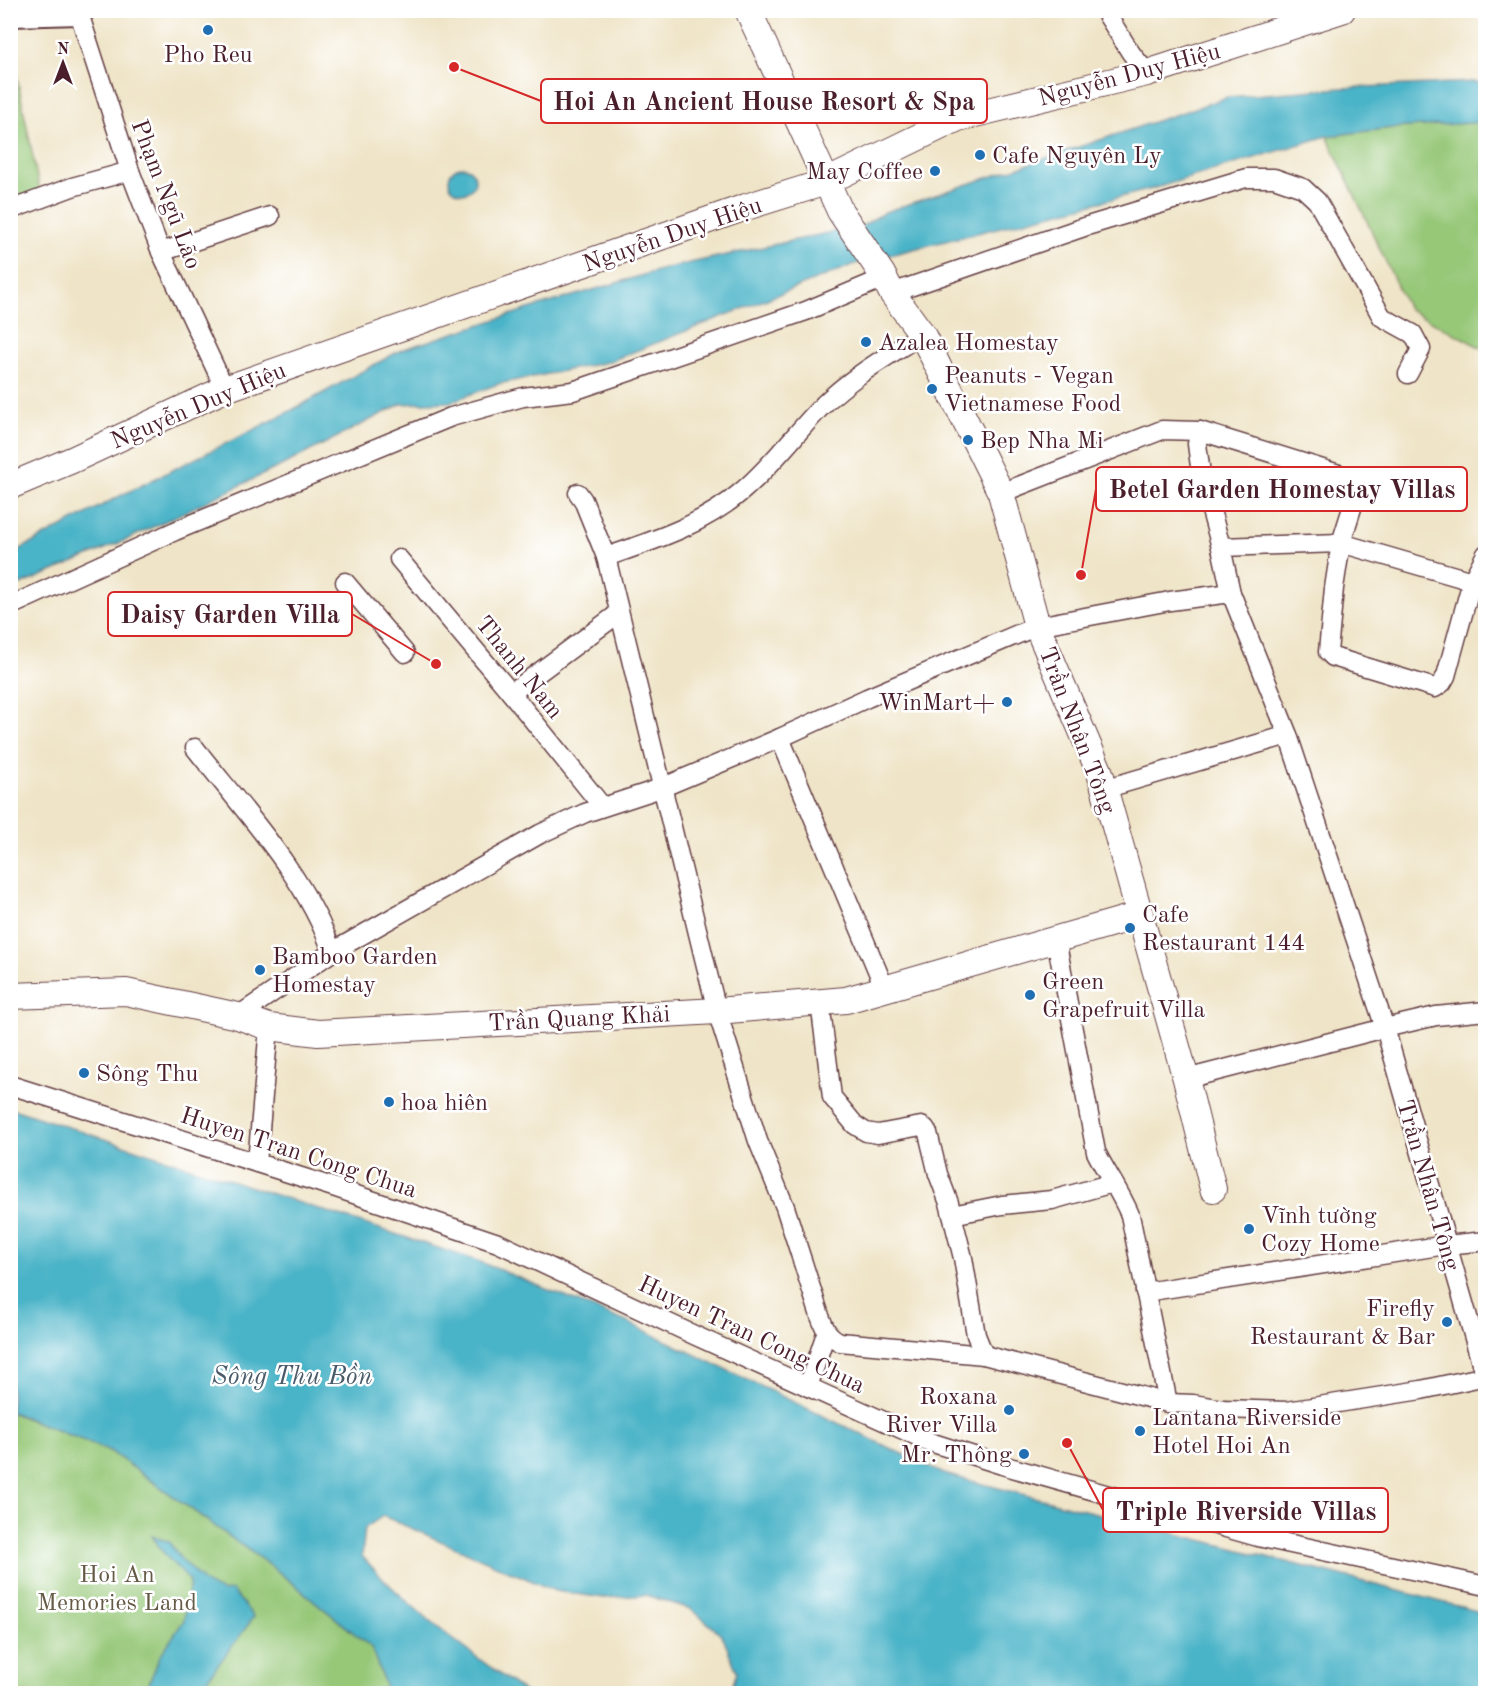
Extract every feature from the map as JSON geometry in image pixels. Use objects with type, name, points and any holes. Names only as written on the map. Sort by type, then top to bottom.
[{"type":"main road","points":[[10,12],[79,11]]},
{"type":"street","points":[[748,10],[826,182]]},
{"type":"street","points":[[1104,10],[1131,53],[1147,73]]},
{"type":"street","name":"Nguyễn Duy Hiệu","points":[[10,486],[72,460],[225,388],[746,207],[826,182],[958,118],[1147,73],[1342,10]]},
{"type":"street","name":"Phạm Ngũ Lão","points":[[79,11],[130,171],[161,252],[225,388]]},
{"type":"street","points":[[10,210],[72,187],[130,171]]},
{"type":"street","points":[[12,602],[175,531],[451,417],[523,397],[573,391],[886,282],[1084,227],[1246,178],[1274,178],[1303,188],[1317,201],[1382,317],[1413,334],[1421,349],[1408,374]]},
{"type":"street","name":"Trần Nhân Tông","points":[[826,182],[840,211],[922,334],[1001,493],[1038,626],[1100,773],[1186,1079],[1212,1189]]},
{"type":"street","points":[[161,252],[270,216]]},
{"type":"street","points":[[606,557],[660,538],[690,524],[740,493],[822,406],[844,386],[922,334]]},
{"type":"street","points":[[1001,493],[1162,430],[1200,431],[1339,474],[1353,483],[1357,492],[1341,543],[1328,652],[1333,657],[1435,688],[1446,676],[1472,581],[1485,554]]},
{"type":"street","name":"Trần Nhân Tông","points":[[1200,431],[1197,444],[1201,474],[1231,593],[1288,735],[1385,1028],[1485,1378]]},
{"type":"street","points":[[578,493],[606,557],[717,1011],[758,1142],[785,1207],[826,1333],[831,1338],[840,1342],[984,1355],[1168,1403],[1223,1409],[1287,1411],[1485,1378]]},
{"type":"street","points":[[1221,547],[1341,543],[1472,581]]},
{"type":"street","name":"Thanh Nam","points":[[399,559],[602,806]]},
{"type":"street","points":[[345,582],[405,653]]},
{"type":"street","points":[[238,1016],[332,952],[540,834],[602,806],[661,788],[1038,626],[1170,601],[1231,593]]},
{"type":"street","points":[[511,693],[619,613]]},
{"type":"street","points":[[1104,789],[1288,735]]},
{"type":"street","points":[[780,738],[885,989]]},
{"type":"street","points":[[195,748],[291,873],[324,928],[332,952]]},
{"type":"street","name":"Trần Quang Khải","points":[[10,996],[126,992],[238,1016],[269,1027],[318,1033],[717,1011],[846,1000],[1140,915]]},
{"type":"street","points":[[1056,939],[1096,1152],[1123,1197],[1130,1215],[1168,1403]]},
{"type":"street","points":[[820,1002],[832,1097],[855,1125],[866,1132],[879,1134],[921,1126],[928,1133],[963,1258],[976,1335],[984,1355]]},
{"type":"street","points":[[1186,1079],[1436,1016],[1485,1011]]},
{"type":"street","points":[[257,1163],[269,1027]]},
{"type":"street","name":"Huyen Tran Cong Chua","points":[[10,1085],[257,1163],[498,1243],[930,1442],[1002,1465],[1258,1536],[1485,1586]]},
{"type":"street","points":[[952,1215],[1002,1205],[1052,1200],[1113,1183]]},
{"type":"street","points":[[1145,1292],[1446,1245],[1485,1241]]},
{"type":"street","points":[[808,1387],[826,1333]]},
{"type":"green space","points":[[10,42],[41,197],[10,215]]},
{"type":"green space","points":[[1485,122],[1485,350],[1408,309],[1327,136]]},
{"type":"green space","name":"Hoi An Memories Land","points":[[10,1412],[110,1451],[275,1569],[371,1647],[388,1693],[11,1693]]},
{"type":"water","points":[[1485,83],[1485,122],[1392,128],[1327,136],[1152,189],[858,263],[608,362],[498,384],[450,402],[401,404],[291,461],[126,540],[11,589],[11,554],[114,499],[283,415],[401,350],[667,268],[864,225],[885,212],[1228,97],[1341,88]]},
{"type":"water","points":[[462,167],[471,171],[475,180],[471,189],[462,193],[453,189],[449,180],[453,171]]},
{"type":"water","name":"Sông Thu Bồn","points":[[10,1108],[478,1261],[629,1323],[944,1474],[1485,1613],[1485,1693],[730,1693],[737,1672],[722,1635],[691,1609],[646,1595],[604,1598],[555,1591],[383,1516],[365,1528],[362,1556],[419,1612],[526,1693],[388,1693],[371,1647],[275,1569],[110,1451],[11,1412]]},
{"type":"water","points":[[152,1536],[169,1542],[180,1558],[206,1584],[222,1592],[232,1590],[254,1617],[197,1693],[145,1693],[160,1656],[184,1620],[190,1581],[165,1555]]},
{"type":"place","name":"Pho Reu","points":[[208,30]]},
{"type":"place","name":"Hoi An Ancient House Resort & Spa","points":[[454,67]]},
{"type":"place","name":"Cafe Nguyên Ly","points":[[980,155]]},
{"type":"place","name":"May Coffee","points":[[935,171]]},
{"type":"place","name":"Azalea Homestay","points":[[866,342]]},
{"type":"place","name":"Peanuts - Vegan Vietnamese Food","points":[[932,389]]},
{"type":"place","name":"Bep Nha Mi","points":[[968,440]]},
{"type":"place","name":"Betel Garden Homestay Villas","points":[[1081,575]]},
{"type":"place","name":"Daisy Garden Villa","points":[[436,664]]},
{"type":"place","name":"WinMart+","points":[[1007,702]]},
{"type":"place","name":"Cafe Restaurant 144","points":[[1130,928]]},
{"type":"place","name":"Bamboo Garden Homestay","points":[[260,970]]},
{"type":"place","name":"Green Grapefruit Villa","points":[[1030,995]]},
{"type":"place","name":"Sông Thu","points":[[84,1073]]},
{"type":"place","name":"hoa hiên","points":[[389,1102]]},
{"type":"place","name":"Vĩnh tường Cozy Home","points":[[1249,1229]]},
{"type":"place","name":"Firefly Restaurant & Bar","points":[[1447,1322]]},
{"type":"place","name":"Roxana River Villa","points":[[1009,1410]]},
{"type":"place","name":"Lantana Riverside Hotel Hoi An","points":[[1140,1431]]},
{"type":"place","name":"Triple Riverside Villas","points":[[1067,1443]]},
{"type":"place","name":"Mr. Thông","points":[[1024,1454]]}]
